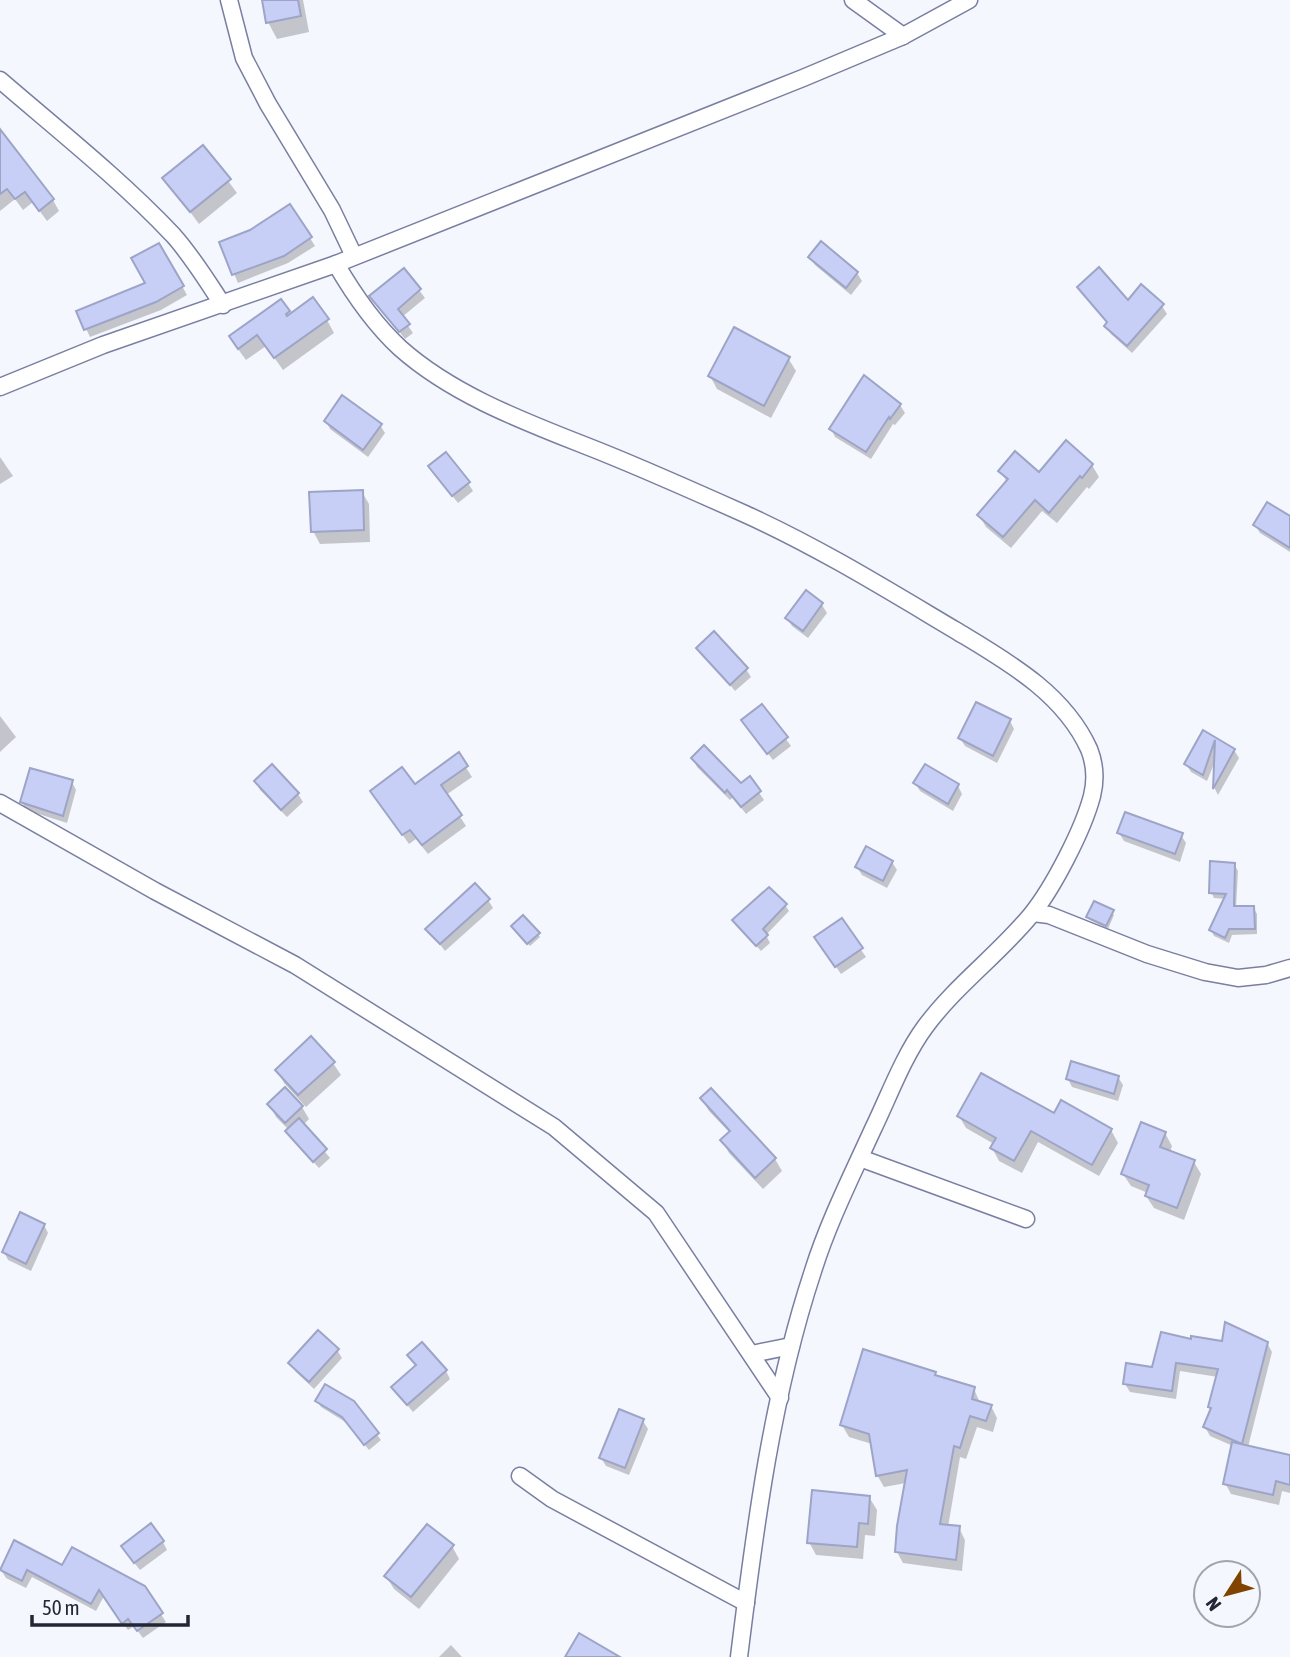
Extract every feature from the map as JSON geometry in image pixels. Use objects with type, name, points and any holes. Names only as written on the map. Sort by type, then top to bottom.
[{"type":"street","points":[[229,0],[244,58],[268,104],[332,210],[354,256]]},
{"type":"street","points":[[853,0],[903,36]]},
{"type":"street","points":[[0,387],[103,345],[336,264],[803,78],[903,36],[969,0]]},
{"type":"street","points":[[0,80],[173,235],[223,305]]},
{"type":"street","points":[[336,264],[355,298],[375,324],[403,351],[440,377],[492,405],[751,517],[845,565],[997,655],[1041,686],[1069,718],[1088,748],[1095,772],[1092,796],[1080,827],[1033,913],[945,1002],[922,1031],[860,1158],[813,1267],[770,1442],[739,1657]]},
{"type":"street","points":[[0,803],[155,891],[295,965],[554,1128],[656,1213],[780,1398]]},
{"type":"street","points":[[1033,913],[1049,915],[1147,954],[1205,972],[1238,978],[1266,975],[1290,968]]},
{"type":"street","points":[[860,1158],[1026,1219]]},
{"type":"street","points":[[752,1354],[792,1346]]},
{"type":"street","points":[[520,1476],[552,1499],[746,1603]]},
{"type":"building","points":[[262,0],[298,0],[301,16],[266,23]]},
{"type":"building","points":[[0,129],[54,199],[39,211],[25,192],[15,199],[7,189],[0,194]]},
{"type":"building","points":[[203,145],[231,179],[190,212],[162,178]]},
{"type":"building","points":[[290,204],[312,237],[284,256],[232,275],[219,242],[250,230]]},
{"type":"building","points":[[821,241],[858,272],[846,288],[808,257]]},
{"type":"building","points":[[159,243],[184,286],[156,302],[84,330],[76,311],[145,283],[131,258]]},
{"type":"building","points":[[1099,267],[1128,300],[1141,284],[1164,304],[1127,346],[1104,326],[1107,322],[1077,287]]},
{"type":"building","points":[[404,268],[421,289],[398,309],[410,324],[399,332],[369,296]]},
{"type":"building","points":[[313,297],[329,319],[274,358],[257,335],[238,349],[229,336],[281,299],[290,311],[287,316]]},
{"type":"building","points":[[734,327],[790,357],[764,406],[708,376]]},
{"type":"building","points":[[864,375],[901,404],[866,452],[829,429]]},
{"type":"building","points":[[342,395],[382,424],[363,450],[324,421]]},
{"type":"building","points":[[1066,440],[1093,464],[1049,513],[1035,500],[1003,537],[977,515],[1008,479],[998,471],[1015,451],[1039,472]]},
{"type":"building","points":[[446,452],[470,482],[452,496],[428,466]]},
{"type":"building","points":[[363,490],[364,530],[311,532],[309,492]]},
{"type":"building","points":[[1267,502],[1290,516],[1290,548],[1253,525]]},
{"type":"building","points":[[806,590],[823,603],[803,631],[785,618]]},
{"type":"building","points":[[714,631],[748,668],[730,685],[696,648]]},
{"type":"building","points":[[976,702],[1011,719],[993,756],[958,738]]},
{"type":"building","points":[[762,704],[788,737],[767,754],[741,720]]},
{"type":"building","points":[[1203,730],[1235,749],[1213,789],[1215,740],[1203,775],[1184,764]]},
{"type":"building","points":[[704,745],[741,783],[750,776],[761,791],[741,807],[727,790],[725,793],[691,758]]},
{"type":"building","points":[[459,752],[468,766],[441,785],[462,815],[422,845],[410,830],[402,835],[370,791],[402,767],[415,784]]},
{"type":"building","points":[[272,764],[299,793],[281,810],[254,781]]},
{"type":"building","points":[[925,764],[959,784],[948,804],[913,783]]},
{"type":"building","points":[[30,768],[73,780],[63,816],[20,802]]},
{"type":"building","points":[[1125,812],[1183,833],[1175,854],[1117,833]]},
{"type":"building","points":[[866,846],[893,861],[883,881],[855,867]]},
{"type":"building","points":[[1210,861],[1235,863],[1234,906],[1254,906],[1255,929],[1229,929],[1225,938],[1209,930],[1226,894],[1209,893]]},
{"type":"building","points":[[475,883],[490,899],[440,944],[425,929]]},
{"type":"building","points":[[769,887],[787,904],[763,929],[768,935],[756,946],[732,920]]},
{"type":"building","points":[[1094,901],[1114,910],[1106,926],[1086,917]]},
{"type":"building","points":[[523,915],[540,933],[527,944],[511,926]]},
{"type":"building","points":[[842,918],[863,948],[835,967],[814,937]]},
{"type":"building","points":[[311,1036],[335,1062],[298,1095],[275,1070]]},
{"type":"building","points":[[1071,1061],[1119,1076],[1114,1094],[1066,1079]]},
{"type":"building","points":[[981,1073],[1054,1113],[1061,1100],[1112,1129],[1092,1165],[1031,1131],[1014,1161],[990,1148],[996,1138],[957,1116]]},
{"type":"building","points":[[285,1087],[303,1106],[285,1123],[267,1104]]},
{"type":"building","points":[[711,1088],[776,1158],[755,1178],[720,1140],[730,1131],[700,1098]]},
{"type":"building","points":[[299,1118],[327,1149],[313,1162],[285,1131]]},
{"type":"building","points":[[1141,1122],[1166,1132],[1160,1147],[1195,1160],[1177,1208],[1145,1196],[1149,1185],[1121,1174]]},
{"type":"building","points":[[20,1212],[45,1224],[26,1264],[2,1252]]},
{"type":"building","points":[[1225,1322],[1268,1342],[1242,1444],[1203,1427],[1211,1408],[1208,1407],[1218,1369],[1176,1363],[1172,1391],[1123,1384],[1126,1363],[1152,1367],[1161,1332],[1191,1339],[1191,1336],[1222,1341]]},
{"type":"building","points":[[318,1330],[339,1349],[309,1382],[288,1363]]},
{"type":"building","points":[[422,1342],[447,1370],[407,1405],[391,1387],[416,1365],[407,1355]]},
{"type":"building","points":[[863,1349],[975,1387],[972,1399],[992,1405],[986,1421],[970,1416],[960,1448],[954,1446],[940,1524],[960,1526],[956,1560],[895,1552],[907,1470],[876,1476],[869,1434],[840,1425]]},
{"type":"building","points":[[325,1384],[354,1401],[379,1433],[364,1445],[342,1417],[315,1401]]},
{"type":"building","points":[[619,1409],[644,1419],[625,1468],[599,1458]]},
{"type":"building","points":[[1232,1442],[1290,1455],[1290,1485],[1276,1481],[1273,1495],[1223,1484]]},
{"type":"building","points":[[812,1490],[870,1496],[868,1524],[859,1523],[857,1547],[807,1543]]},
{"type":"building","points":[[151,1523],[164,1541],[134,1563],[121,1546]]},
{"type":"building","points":[[427,1524],[454,1545],[411,1597],[384,1576]]},
{"type":"building","points":[[14,1540],[62,1565],[72,1547],[145,1586],[163,1613],[137,1631],[128,1619],[122,1624],[99,1590],[91,1604],[27,1570],[22,1581],[0,1570]]},
{"type":"building","points":[[579,1633],[620,1657],[565,1657]]}]
